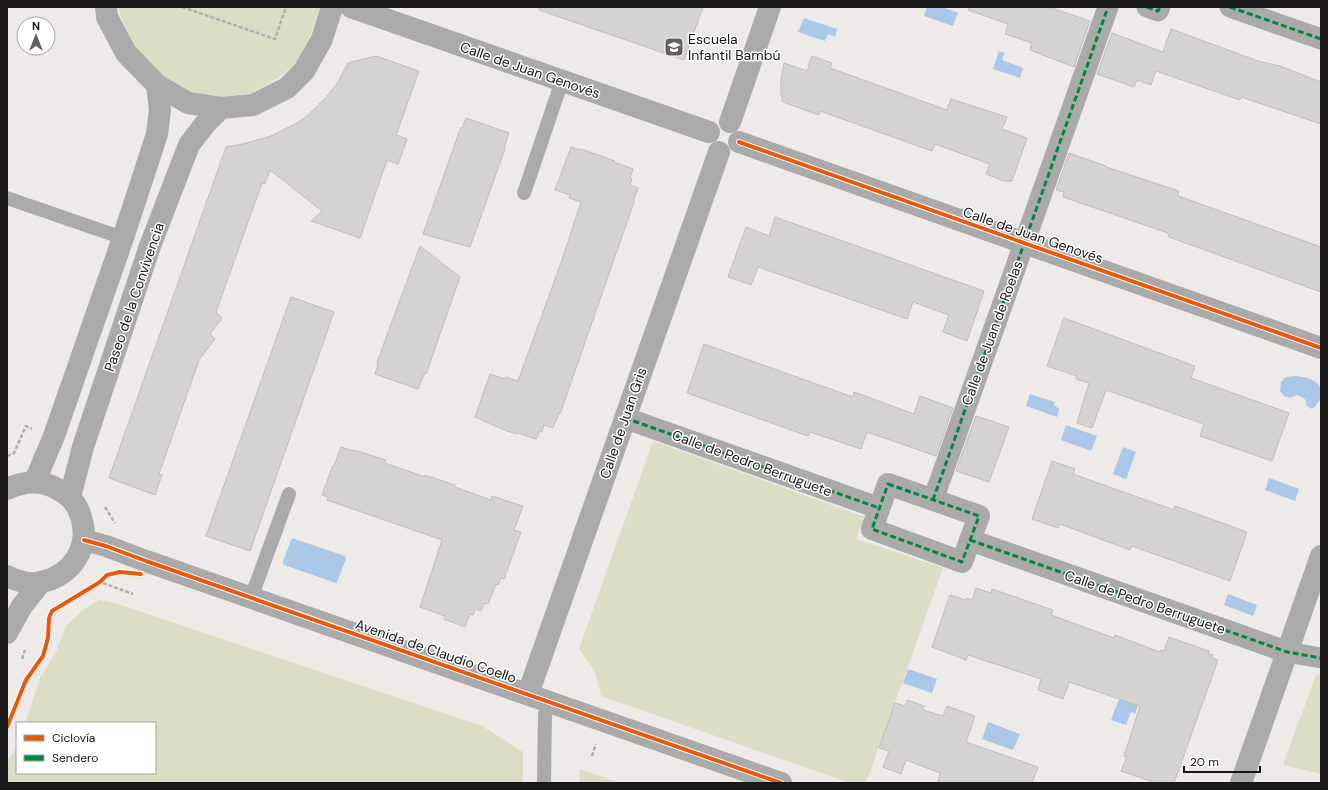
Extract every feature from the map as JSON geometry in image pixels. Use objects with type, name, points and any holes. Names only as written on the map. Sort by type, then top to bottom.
[{"type":"street","points":[[106,7],[107,17],[126,53],[157,86],[188,103],[221,108],[253,105],[287,88],[304,71],[322,39],[332,7]]},
{"type":"street","name":"Calle de Juan Genovés","points":[[351,7],[709,132]]},
{"type":"street","points":[[730,122],[770,7]]},
{"type":"street","name":"Calle de Juan de Roelas","points":[[933,500],[1108,7]]},
{"type":"street","points":[[1147,7],[1158,11],[1160,7]]},
{"type":"street","points":[[1230,7],[1321,39]]},
{"type":"street","points":[[35,481],[54,436],[123,238],[157,134],[160,110],[157,86]]},
{"type":"street","name":"Paseo de la Convivencia","points":[[70,497],[83,447],[150,246],[189,145],[204,124],[221,108]]},
{"type":"street","points":[[721,121],[730,122],[736,126],[740,134],[739,142],[734,149],[727,152],[719,152],[712,147],[708,140],[709,132],[713,124],[721,121]]},
{"type":"street","name":"Calle de Juan Genovés","points":[[739,142],[1321,348]]},
{"type":"street","name":"Calle de Juan Gris","points":[[528,694],[719,152]]},
{"type":"street","name":"Calle de Pedro Berruguete","points":[[625,418],[879,508]]},
{"type":"street","points":[[7,489],[18,484],[35,481],[52,485],[70,497],[78,509],[83,524],[84,540],[80,553],[74,563],[60,576],[41,582],[18,581],[7,576]]},
{"type":"street","points":[[888,484],[933,500],[979,516],[962,562],[872,529],[888,484]]},
{"type":"street","name":"Avenida de Claudio Coello","points":[[84,540],[106,546],[781,783]]},
{"type":"street","name":"Calle de Pedro Berruguete","points":[[970,540],[1287,652],[1321,658]]},
{"type":"street","points":[[1240,783],[1321,556]]},
{"type":"street","points":[[7,633],[22,606],[41,582]]},
{"type":"lane","points":[[524,193],[562,81]]},
{"type":"lane","points":[[7,198],[123,238]]},
{"type":"lane","points":[[251,598],[288,494]]},
{"type":"lane","points":[[544,783],[545,714],[550,702]]},
{"type":"path","points":[[182,7],[275,39],[286,7]]},
{"type":"path","points":[[7,456],[14,453],[26,426]]},
{"type":"path","points":[[104,506],[115,523]]},
{"type":"path","points":[[78,594],[102,580],[133,594]]},
{"type":"path","points":[[22,659],[26,646]]},
{"type":"green space","points":[[119,7],[320,7],[311,34],[296,63],[281,76],[252,93],[222,97],[190,94],[160,77],[135,48],[120,15]]},
{"type":"green space","points":[[653,441],[865,517],[856,539],[943,568],[866,783],[850,783],[601,696],[594,671],[579,649]]},
{"type":"green space","points":[[99,600],[115,603],[482,726],[523,752],[523,783],[7,783],[7,761],[16,748],[16,774],[156,774],[156,722],[25,722],[40,678],[56,652],[66,626],[82,611]]},
{"type":"green space","points":[[1316,675],[1321,676],[1321,774],[1283,765]]},
{"type":"green space","points":[[580,769],[620,783],[579,783]]},
{"type":"water","points":[[927,7],[942,7],[958,13],[953,26],[924,16]]},
{"type":"water","points":[[804,18],[837,29],[835,37],[828,34],[825,41],[798,32]]},
{"type":"water","points":[[999,51],[1005,53],[1002,60],[1023,68],[1020,78],[993,69]]},
{"type":"water","points":[[1296,376],[1310,379],[1319,386],[1321,390],[1321,398],[1312,409],[1307,406],[1305,399],[1297,395],[1290,398],[1284,396],[1280,391],[1281,382],[1286,377]]},
{"type":"water","points":[[1030,394],[1055,402],[1054,405],[1059,409],[1057,417],[1026,406]]},
{"type":"water","points":[[1066,425],[1097,436],[1091,451],[1061,440]]},
{"type":"water","points":[[1123,447],[1136,452],[1126,479],[1113,474]]},
{"type":"water","points":[[1269,478],[1299,489],[1295,501],[1265,490]]},
{"type":"water","points":[[292,538],[345,556],[346,559],[336,583],[284,565],[283,561]]},
{"type":"water","points":[[1228,594],[1257,605],[1253,616],[1224,605]]},
{"type":"water","points":[[908,669],[937,679],[932,693],[903,683]]},
{"type":"water","points":[[1120,696],[1139,703],[1135,714],[1131,712],[1126,725],[1111,720]]},
{"type":"water","points":[[988,722],[1020,734],[1013,750],[982,739]]},
{"type":"building","points":[[539,7],[703,7],[684,60],[539,10]]},
{"type":"building","points":[[969,7],[1049,7],[1090,21],[1074,67],[1030,50],[1032,43],[1005,34],[1008,24],[968,10]]},
{"type":"building","points":[[1171,29],[1258,61],[1280,66],[1321,82],[1321,124],[1241,97],[1240,100],[1156,71],[1151,85],[1137,80],[1134,87],[1097,74],[1112,33],[1163,52]]},
{"type":"building","points":[[376,56],[419,71],[396,135],[407,139],[398,164],[387,160],[360,238],[311,221],[322,211],[270,170],[265,184],[262,183],[216,312],[222,318],[210,334],[215,339],[199,360],[159,474],[162,475],[155,495],[109,478],[226,147],[271,136],[297,123],[307,116],[328,95],[337,84],[348,63]]},
{"type":"building","points":[[812,56],[832,63],[830,68],[947,110],[951,99],[1007,117],[1002,129],[1027,138],[1012,181],[1004,181],[986,174],[990,164],[935,144],[932,151],[820,111],[819,115],[783,102],[781,95],[781,80],[784,63],[807,71]]},
{"type":"building","points":[[466,118],[509,133],[504,148],[505,149],[470,247],[423,234],[461,127],[462,128]]},
{"type":"building","points":[[571,147],[615,161],[614,162],[633,169],[630,178],[632,178],[630,185],[638,188],[560,414],[559,413],[553,428],[544,425],[542,432],[540,431],[536,439],[507,431],[475,417],[490,374],[505,379],[506,377],[518,381],[562,260],[581,202],[569,198],[570,195],[555,190]]},
{"type":"building","points":[[1069,153],[1179,191],[1178,196],[1321,247],[1321,292],[1169,237],[1168,233],[1063,197],[1064,192],[1056,190]]},
{"type":"building","points":[[775,217],[984,291],[967,341],[943,332],[949,315],[913,302],[907,319],[758,267],[751,285],[728,277],[746,227],[769,236]]},
{"type":"building","points":[[420,246],[460,277],[426,374],[424,374],[418,389],[375,374],[377,363]]},
{"type":"building","points":[[291,297],[334,312],[250,551],[206,536]]},
{"type":"building","points":[[1064,318],[1195,366],[1191,378],[1289,413],[1272,461],[1200,436],[1204,424],[1106,390],[1092,428],[1077,423],[1089,383],[1076,379],[1077,376],[1047,366]]},
{"type":"building","points":[[704,344],[853,397],[854,392],[914,414],[920,396],[953,408],[936,456],[867,432],[861,449],[810,432],[808,436],[687,393]]},
{"type":"building","points":[[976,416],[1009,427],[989,482],[956,471]]},
{"type":"building","points":[[341,447],[386,460],[385,463],[425,477],[425,475],[455,485],[455,487],[491,500],[492,496],[523,506],[514,530],[521,532],[504,579],[501,578],[498,585],[496,584],[488,604],[484,603],[481,611],[475,609],[473,615],[470,614],[465,627],[444,619],[445,616],[420,607],[442,540],[327,500],[328,497],[322,495]]},
{"type":"building","points":[[1052,461],[1075,469],[1073,474],[1174,510],[1175,506],[1247,532],[1230,581],[1132,546],[1130,550],[1060,524],[1058,528],[1032,519]]},
{"type":"building","points":[[976,588],[991,593],[992,589],[1053,610],[1051,615],[1114,638],[1115,635],[1160,652],[1161,650],[1164,651],[1169,637],[1209,651],[1208,654],[1213,655],[1212,658],[1218,660],[1174,783],[1156,783],[1121,771],[1127,757],[1124,756],[1140,706],[1069,682],[1063,699],[1038,690],[1041,679],[968,655],[966,660],[932,647],[950,595],[966,600],[967,598],[972,600]]},
{"type":"building","points":[[907,700],[924,706],[923,710],[943,716],[947,706],[975,716],[966,742],[1038,767],[1032,783],[938,783],[940,773],[906,760],[901,774],[883,767],[889,751],[879,748],[895,703],[905,706]]},
{"type":"marked path","points":[[933,500],[1108,7]]},
{"type":"marked path","points":[[1147,7],[1158,11],[1160,7]]},
{"type":"marked path","points":[[1230,7],[1321,39]]},
{"type":"marked path","points":[[625,418],[879,508]]},
{"type":"marked path","points":[[888,484],[979,516],[962,562],[872,529],[888,484]]},
{"type":"marked path","points":[[970,540],[1287,652],[1321,658]]},
{"type":"cycle path","points":[[739,142],[1321,348]]},
{"type":"cycle path","points":[[84,540],[106,546],[781,783]]},
{"type":"cycle path","points":[[7,727],[26,680],[43,656],[48,638],[49,618],[52,611],[100,582],[107,575],[120,572],[141,574]]},
{"type":"place","name":"Escuela Infantil Bambú","points":[[674,47]]}]
